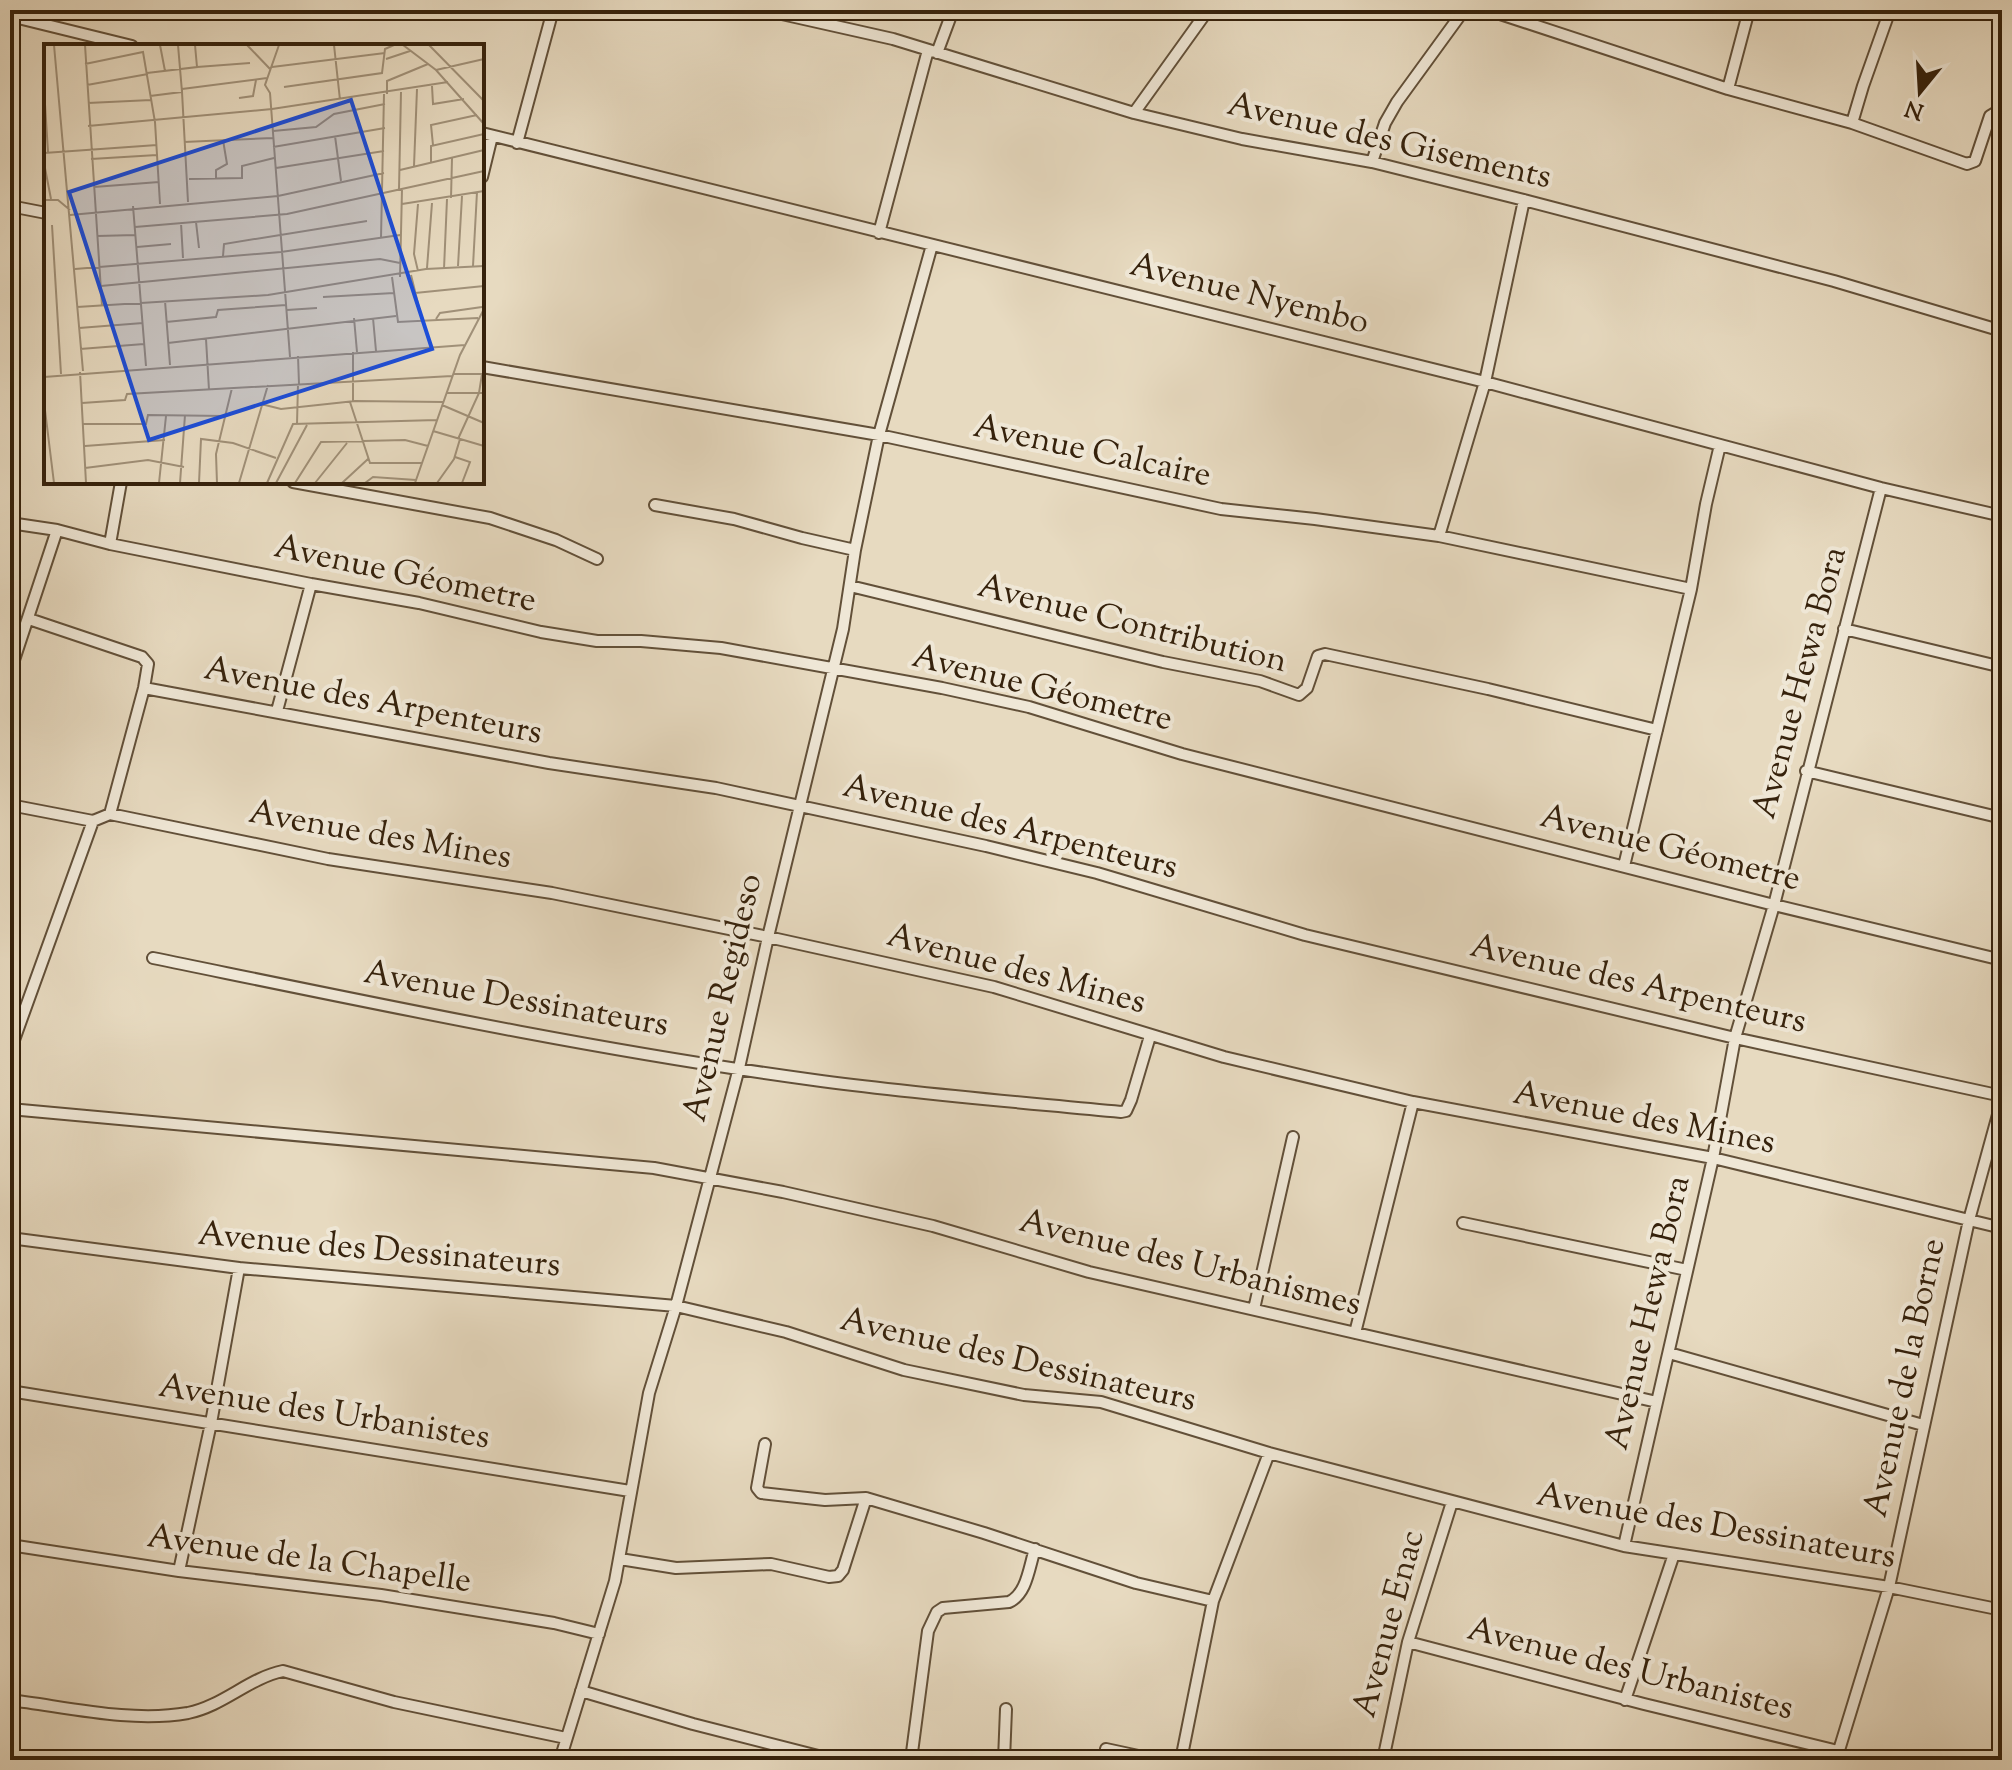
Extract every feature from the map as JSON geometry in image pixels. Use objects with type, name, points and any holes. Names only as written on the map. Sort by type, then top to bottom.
[{"type":"street","points":[[517,143],[553,10]]},
{"type":"street","name":"Avenue des Gisements","points":[[764,10],[933,51],[1134,113],[1242,139],[1372,162],[1524,200],[1834,281],[2002,331]]},
{"type":"street","points":[[879,233],[933,51],[953,10]]},
{"type":"street","points":[[1134,113],[1208,10]]},
{"type":"street","points":[[1372,162],[1385,123],[1397,102],[1464,10]]},
{"type":"street","points":[[1488,10],[1728,89],[1852,123],[1970,165],[1975,161],[1990,116],[1995,113],[2002,115]]},
{"type":"street","points":[[1728,89],[1749,10]]},
{"type":"street","points":[[1852,123],[1890,10]]},
{"type":"street","points":[[10,16],[124,44]]},
{"type":"street","points":[[484,160],[487,134]]},
{"type":"street","name":"Avenue Nyembo","points":[[487,134],[1485,382],[1881,488],[2002,516]]},
{"type":"street","points":[[1439,536],[1485,382],[1524,200]]},
{"type":"street","points":[[10,206],[44,213]]},
{"type":"street","name":"Avenue Regideso","points":[[560,1760],[620,1559],[630,1491],[655,1368],[676,1306],[739,1068],[799,805],[834,670],[879,435],[932,245]]},
{"type":"street","name":"Avenue Calcaire","points":[[484,367],[879,435],[1221,509],[1439,536],[1691,589]]},
{"type":"street","points":[[1624,866],[1691,589],[1720,445]]},
{"type":"street","points":[[110,544],[121,484]]},
{"type":"street","points":[[304,484],[477,514],[556,540],[597,559]]},
{"type":"street","name":"Avenue Hewa Bora","points":[[1624,1546],[1713,1158],[1735,1038],[1774,905],[1881,488]]},
{"type":"street","points":[[655,505],[734,519],[855,550]]},
{"type":"street","name":"Avenue Géometre","points":[[10,523],[419,603],[493,623],[568,637],[721,648],[1029,707],[1182,754],[2002,960]]},
{"type":"street","points":[[10,672],[57,530]]},
{"type":"street","points":[[277,711],[311,584]]},
{"type":"street","name":"Avenue Contribution","points":[[850,586],[1163,662],[1260,681],[1299,695],[1307,688],[1318,656],[1325,654],[1657,730]]},
{"type":"street","points":[[10,805],[93,821],[110,814],[148,664],[142,657],[29,619]]},
{"type":"street","points":[[1844,629],[2002,667]]},
{"type":"street","name":"Avenue des Arpenteurs","points":[[144,688],[549,763],[716,788],[1028,855],[1305,935],[2002,1098]]},
{"type":"street","points":[[1806,771],[2002,818]]},
{"type":"street","name":"Avenue des Mines","points":[[110,814],[328,859],[552,893],[768,937],[994,987],[1224,1057],[1413,1102],[1713,1158],[2002,1228]]},
{"type":"street","points":[[10,1051],[93,821]]},
{"type":"street","name":"Avenue Dessinateurs","points":[[153,958],[484,1026],[739,1068],[951,1097],[1121,1112],[1126,1111],[1131,1100],[1150,1036]]},
{"type":"street","name":"Avenue de la Borne","points":[[1837,1755],[1889,1587],[1969,1220],[2002,1098]]},
{"type":"street","points":[[1355,1333],[1413,1102]]},
{"type":"street","points":[[10,1109],[639,1167],[710,1178]]},
{"type":"street","points":[[1254,1309],[1293,1137]]},
{"type":"street","name":"Avenue des Urbanismes","points":[[710,1178],[933,1226],[1089,1272],[1657,1402]]},
{"type":"street","points":[[1463,1223],[1687,1270]]},
{"type":"street","name":"Avenue des Dessinateurs","points":[[10,1238],[239,1268],[676,1306],[786,1332],[904,1370],[1024,1395],[1101,1402],[1269,1453],[1624,1546],[1889,1587],[2002,1610]]},
{"type":"street","points":[[179,1571],[211,1423],[239,1268]]},
{"type":"street","points":[[1669,1353],[1923,1425]]},
{"type":"street","name":"Avenue des Urbanistes","points":[[10,1391],[630,1491]]},
{"type":"street","points":[[765,1444],[757,1488],[761,1493],[825,1500],[866,1498],[1136,1583],[1213,1601]]},
{"type":"street","points":[[1181,1760],[1213,1601],[1269,1453]]},
{"type":"street","points":[[620,1559],[676,1568],[771,1564],[834,1577],[843,1570],[866,1498]]},
{"type":"street","name":"Avenue Enac","points":[[1383,1760],[1408,1642],[1452,1502]]},
{"type":"street","name":"Avenue de la Chapelle","points":[[10,1545],[179,1571],[381,1595],[554,1623],[599,1634]]},
{"type":"street","points":[[911,1760],[932,1619],[943,1608],[1015,1599],[1021,1593],[1035,1549]]},
{"type":"street","points":[[1625,1700],[1674,1554]]},
{"type":"street","name":"Avenue des Urbanistes","points":[[1408,1642],[1837,1755]]},
{"type":"street","points":[[10,1700],[129,1714],[189,1713],[214,1704],[268,1674],[283,1671],[394,1702],[566,1738]]},
{"type":"street","points":[[581,1691],[834,1760]]},
{"type":"street","points":[[1004,1760],[1006,1709]]},
{"type":"street","points":[[1106,1749],[1157,1760]]}]
